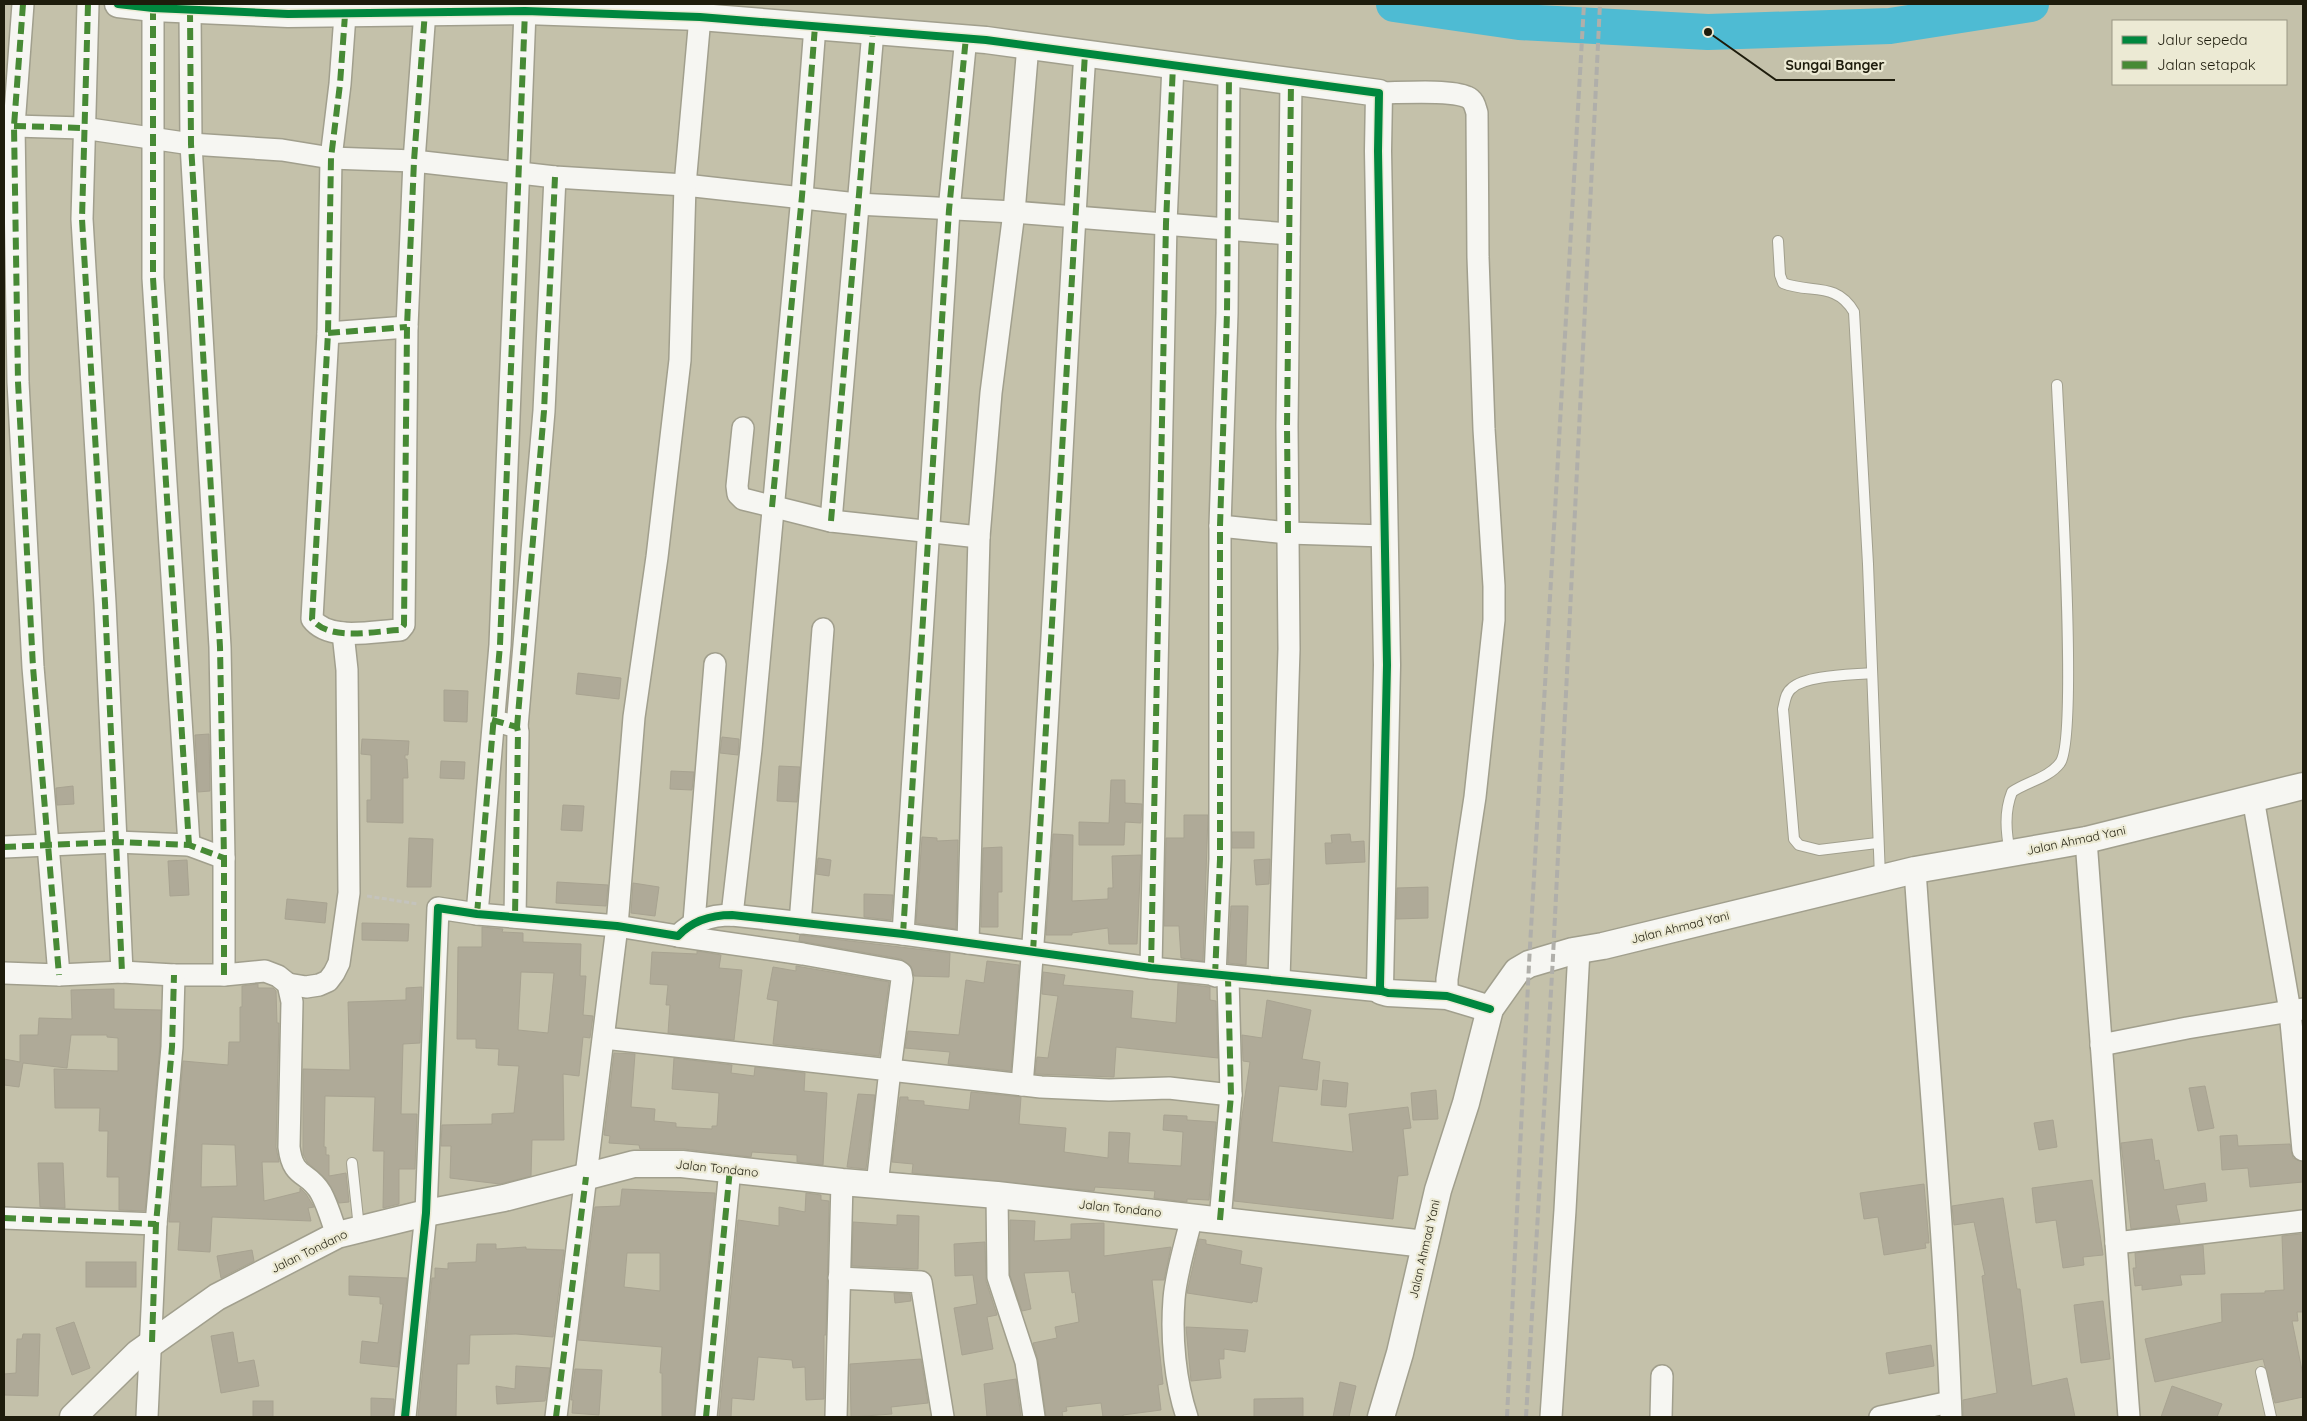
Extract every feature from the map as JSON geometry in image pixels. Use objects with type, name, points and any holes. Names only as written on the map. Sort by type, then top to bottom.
[{"type":"street","points":[[23,4],[14,126],[18,382],[33,667],[59,975]]},
{"type":"street","points":[[88,4],[83,128],[82,228],[105,603],[122,972]]},
{"type":"street","points":[[118,4],[190,10],[345,15],[425,11],[700,10],[815,26],[1028,45],[1379,93],[1451,94],[1466,97],[1473,102],[1477,113],[1479,286],[1494,620],[1475,797],[1447,979],[1469,1002]]},
{"type":"street","points":[[153,8],[153,278],[189,845]]},
{"type":"street","points":[[190,10],[191,144],[220,647],[224,975]]},
{"type":"street","points":[[556,1417],[617,926],[634,717],[657,557],[680,360],[685,185],[700,10]]},
{"type":"street","points":[[345,15],[340,84],[331,158],[328,333],[312,619],[318,627],[344,633],[400,630],[404,625],[407,327],[414,161],[425,11]]},
{"type":"street","points":[[478,914],[492,720],[500,645],[525,11]]},
{"type":"street","points":[[732,915],[751,748],[802,196],[815,26]]},
{"type":"street","points":[[831,521],[873,31]]},
{"type":"street","points":[[903,934],[949,210],[966,38]]},
{"type":"street","points":[[968,943],[979,537],[991,393],[1014,212],[1028,45]]},
{"type":"street","points":[[1022,1085],[1033,952],[1085,53]]},
{"type":"street","points":[[1151,968],[1166,223],[1173,65]]},
{"type":"street","points":[[1220,1220],[1231,1095],[1222,976],[1220,859],[1220,526],[1224,435],[1228,228],[1228,73]]},
{"type":"street","points":[[1280,980],[1289,649],[1291,81]]},
{"type":"street","points":[[1379,93],[1378,151],[1387,665],[1381,991]]},
{"type":"street","points":[[14,126],[83,128],[191,144],[282,150],[331,158],[414,161],[555,177],[685,185],[802,196],[857,204],[1014,212],[1289,234]]},
{"type":"street","points":[[515,917],[518,740],[516,727],[544,411],[555,177]]},
{"type":"street","points":[[328,333],[407,327]]},
{"type":"street","points":[[743,428],[738,494],[743,499],[831,521],[929,530],[979,537]]},
{"type":"street","points":[[1220,526],[1288,533],[1384,536]]},
{"type":"street","points":[[800,923],[823,629]]},
{"type":"street","points":[[288,984],[306,987],[319,985],[328,980],[339,963],[349,893],[347,670],[344,633]]},
{"type":"street","points":[[686,929],[715,664]]},
{"type":"street","points":[[492,720],[516,727]]},
{"type":"street","name":"Jalan Ahmad Yani","points":[[1381,1417],[1400,1353],[1438,1190],[1466,1103],[1469,1002],[1529,964],[1578,950],[1604,946],[1915,870],[2086,840],[2303,786]]},
{"type":"street","points":[[2254,798],[2296,1010],[2303,1150]]},
{"type":"street","points":[[2086,840],[2129,1417]]},
{"type":"street","points":[[4,848],[116,842],[189,845],[224,858]]},
{"type":"street","points":[[1880,1417],[1951,1410],[1942,1232],[1927,1052],[1915,870]]},
{"type":"street","points":[[405,1417],[426,1212],[438,908],[478,914],[617,926],[686,929],[803,954],[898,971],[901,973],[902,979],[877,1185]]},
{"type":"street","points":[[686,929],[722,915],[732,915],[903,934],[1151,968],[1280,980],[1469,1002]]},
{"type":"street","points":[[1551,1417],[1565,1210],[1578,950]]},
{"type":"street","points":[[4,973],[59,975],[122,972],[224,975],[265,971],[278,976],[288,984],[292,992],[290,1160],[295,1170],[315,1184],[348,1231]]},
{"type":"street","points":[[147,1417],[152,1342],[156,1224],[172,1047],[174,975]]},
{"type":"street","points":[[2101,1046],[2188,1028],[2296,1010]]},
{"type":"street","points":[[604,1038],[1022,1085],[1109,1090],[1170,1088],[1231,1095]]},
{"type":"street","name":"Jalan Tondano","points":[[72,1417],[152,1342],[217,1297],[348,1231],[426,1212],[504,1198],[634,1164],[682,1164],[842,1182],[997,1195],[1424,1244]]},
{"type":"street","points":[[706,1417],[730,1169]]},
{"type":"street","points":[[836,1417],[842,1182]]},
{"type":"street","points":[[997,1195],[998,1278],[1026,1362],[1034,1417]]},
{"type":"street","points":[[1188,1417],[1174,1354],[1174,1298],[1192,1216]]},
{"type":"street","points":[[4,1218],[156,1224]]},
{"type":"street","points":[[2116,1243],[2303,1221]]},
{"type":"street","points":[[839,1278],[921,1282],[944,1417]]},
{"type":"street","points":[[1661,1417],[1662,1376]]},
{"type":"lane","points":[[1778,241],[1780,275],[1783,284],[1831,291],[1848,301],[1854,312],[1868,564],[1877,843],[1880,878]]},
{"type":"lane","points":[[2010,854],[2006,823],[2007,805],[2012,792],[2052,771],[2061,763],[2068,736],[2067,634],[2057,385]]},
{"type":"lane","points":[[1872,673],[1801,681],[1790,689],[1785,698],[1783,709],[1794,839],[1799,846],[1819,850],[1877,843]]},
{"type":"lane","points":[[348,1231],[352,1163]]},
{"type":"lane","points":[[2261,1372],[2271,1417]]},
{"type":"path","points":[[349,893],[438,908]]},
{"type":"building","points":[[578,673],[621,678],[619,699],[576,694]]},
{"type":"building","points":[[444,690],[468,691],[467,722],[444,721]]},
{"type":"building","points":[[209,734],[210,791],[198,792],[195,735]]},
{"type":"building","points":[[722,737],[739,739],[738,755],[720,753]]},
{"type":"building","points":[[362,739],[409,741],[408,755],[405,755],[408,778],[403,778],[403,823],[367,822],[367,800],[371,800],[371,755],[361,754]]},
{"type":"building","points":[[441,761],[465,762],[464,779],[440,778]]},
{"type":"building","points":[[779,766],[800,767],[797,802],[777,801]]},
{"type":"building","points":[[671,771],[694,772],[692,790],[670,789]]},
{"type":"building","points":[[1111,780],[1125,780],[1125,803],[1142,804],[1141,823],[1125,822],[1124,845],[1079,845],[1079,822],[1109,823]]},
{"type":"building","points":[[73,786],[74,804],[57,805],[56,788]]},
{"type":"building","points":[[563,805],[584,806],[582,831],[561,830]]},
{"type":"building","points":[[1184,815],[1208,815],[1203,961],[1181,958],[1179,926],[1164,926],[1166,838],[1184,838]]},
{"type":"building","points":[[1232,832],[1254,832],[1254,848],[1232,848]]},
{"type":"building","points":[[1053,834],[1073,835],[1072,901],[1108,899],[1108,888],[1113,888],[1112,856],[1141,855],[1137,944],[1109,944],[1108,928],[1072,933],[1072,935],[1046,935]]},
{"type":"building","points":[[1350,834],[1351,842],[1364,841],[1365,862],[1326,864],[1325,843],[1332,843],[1331,835]]},
{"type":"building","points":[[922,837],[937,838],[937,841],[958,840],[956,929],[916,923]]},
{"type":"building","points":[[409,838],[433,839],[431,887],[407,887]]},
{"type":"building","points":[[1002,847],[1002,892],[998,892],[998,927],[981,927],[983,848]]},
{"type":"building","points":[[818,858],[831,860],[829,876],[816,874]]},
{"type":"building","points":[[1270,859],[1269,884],[1256,885],[1254,860]]},
{"type":"building","points":[[187,860],[189,895],[170,896],[168,861]]},
{"type":"building","points":[[557,882],[608,885],[606,906],[556,903]]},
{"type":"building","points":[[633,883],[659,887],[655,916],[631,913]]},
{"type":"building","points":[[1428,887],[1428,918],[1396,919],[1397,888]]},
{"type":"building","points":[[864,894],[893,895],[891,920],[864,917]]},
{"type":"building","points":[[287,899],[327,903],[325,923],[285,919]]},
{"type":"building","points":[[1231,906],[1248,906],[1246,965],[1228,963]]},
{"type":"building","points":[[362,923],[409,924],[408,941],[362,940]]},
{"type":"building","points":[[482,927],[503,929],[502,932],[523,933],[523,942],[581,944],[580,976],[586,976],[583,1015],[593,1016],[590,1038],[583,1037],[579,1076],[563,1074],[564,1140],[532,1140],[531,1176],[500,1184],[450,1178],[451,1146],[441,1146],[442,1125],[492,1124],[492,1114],[514,1113],[519,1066],[498,1065],[499,1049],[476,1048],[476,1039],[457,1039],[458,947],[482,947]],"holes":[[[521,972],[554,973],[548,1033],[518,1030]]]},
{"type":"building","points":[[800,935],[950,953],[949,977],[914,976],[911,966],[901,959],[799,941]]},
{"type":"building","points":[[697,951],[721,955],[719,968],[742,970],[734,1040],[668,1033],[670,1005],[666,1005],[668,985],[650,984],[652,952],[697,954]]},
{"type":"building","points":[[987,961],[1019,965],[1011,1071],[948,1064],[950,1052],[905,1048],[908,1031],[959,1035],[966,980],[984,983]]},
{"type":"building","points":[[796,966],[889,982],[879,1056],[773,1044],[778,1001],[767,999],[773,967],[796,971]]},
{"type":"building","points":[[1043,972],[1065,975],[1063,985],[1133,991],[1131,1018],[1176,1023],[1178,983],[1210,987],[1210,1000],[1216,1001],[1218,1058],[1116,1047],[1114,1077],[1035,1074],[1037,1057],[1048,1058],[1058,996],[1042,994]]},
{"type":"building","points":[[258,984],[258,988],[273,988],[276,991],[277,1023],[279,1023],[276,1147],[279,1162],[262,1162],[264,1201],[300,1192],[300,1188],[314,1207],[308,1208],[311,1221],[212,1217],[210,1252],[178,1250],[180,1222],[169,1222],[183,1061],[228,1065],[229,1042],[240,1042],[242,986]],"holes":[[[202,1144],[235,1145],[237,1186],[201,1187]]]},
{"type":"building","points":[[422,987],[420,1043],[403,1044],[401,1114],[417,1114],[415,1169],[399,1169],[399,1204],[383,1208],[384,1151],[373,1151],[375,1097],[325,1096],[324,1147],[326,1147],[326,1155],[329,1155],[329,1176],[346,1173],[349,1202],[339,1203],[326,1179],[307,1162],[303,1154],[303,1069],[350,1070],[348,1002],[406,1000],[406,988]]},
{"type":"building","points":[[114,989],[114,1009],[161,1010],[160,1046],[145,1211],[119,1210],[119,1177],[107,1177],[108,1131],[99,1131],[100,1108],[55,1108],[54,1069],[118,1071],[118,1038],[107,1037],[107,1035],[71,1035],[67,1068],[23,1063],[19,1087],[4,1085],[4,1059],[20,1062],[20,1035],[38,1035],[39,1018],[72,1019],[71,990]]},
{"type":"building","points":[[1267,1000],[1311,1010],[1302,1059],[1320,1062],[1317,1090],[1279,1086],[1272,1142],[1353,1152],[1349,1114],[1408,1107],[1411,1128],[1403,1129],[1408,1175],[1398,1176],[1393,1219],[1234,1201],[1241,1123],[1250,1062],[1243,1061],[1242,1035],[1262,1038]]},
{"type":"building","points":[[614,1053],[635,1054],[631,1107],[655,1109],[654,1121],[676,1123],[676,1127],[712,1129],[712,1126],[717,1126],[719,1093],[672,1089],[674,1058],[732,1065],[731,1073],[754,1076],[755,1067],[805,1073],[804,1091],[827,1093],[823,1165],[797,1162],[797,1155],[752,1152],[751,1157],[684,1149],[640,1149],[639,1145],[609,1143],[610,1136],[604,1135]]},
{"type":"building","points":[[1323,1080],[1348,1083],[1346,1107],[1321,1105]]},
{"type":"building","points":[[2205,1086],[2214,1128],[2198,1131],[2189,1088]]},
{"type":"building","points":[[1436,1090],[1438,1119],[1413,1120],[1411,1093]]},
{"type":"building","points":[[971,1092],[1021,1097],[1019,1124],[1066,1128],[1064,1152],[1108,1158],[1109,1132],[1130,1133],[1128,1163],[1181,1166],[1183,1132],[1163,1130],[1164,1115],[1187,1116],[1187,1120],[1216,1122],[1209,1200],[1187,1199],[1187,1202],[1154,1198],[1155,1191],[1095,1187],[1094,1191],[912,1173],[913,1164],[892,1162],[900,1097],[908,1097],[908,1100],[924,1101],[924,1105],[969,1110]]},
{"type":"building","points":[[858,1094],[875,1095],[866,1169],[847,1167]]},
{"type":"building","points":[[2053,1120],[2057,1147],[2039,1150],[2034,1123]]},
{"type":"building","points":[[2237,1135],[2238,1146],[2290,1144],[2293,1158],[2303,1162],[2303,1182],[2250,1187],[2248,1168],[2222,1170],[2220,1136]]},
{"type":"building","points":[[2152,1139],[2155,1161],[2159,1160],[2164,1190],[2205,1183],[2207,1201],[2176,1205],[2180,1223],[2131,1229],[2121,1143]]},
{"type":"building","points":[[38,1163],[63,1163],[65,1208],[40,1207]]},
{"type":"building","points":[[2092,1180],[2103,1255],[2083,1257],[2084,1265],[2063,1268],[2056,1220],[2036,1223],[2032,1188]]},
{"type":"building","points":[[1924,1184],[1929,1243],[1925,1243],[1926,1248],[1884,1255],[1878,1217],[1864,1219],[1860,1193]]},
{"type":"building","points":[[622,1189],[715,1193],[694,1417],[662,1417],[662,1373],[660,1373],[662,1347],[578,1340],[595,1207],[620,1206]],"holes":[[[627,1253],[660,1253],[660,1291],[624,1287]]]},
{"type":"building","points":[[806,1193],[821,1195],[821,1200],[829,1201],[826,1335],[824,1335],[824,1399],[806,1400],[805,1367],[793,1368],[792,1360],[758,1357],[754,1400],[732,1398],[731,1417],[719,1417],[738,1220],[779,1226],[779,1207],[805,1212]]},
{"type":"building","points":[[2003,1198],[2017,1289],[2020,1289],[2032,1386],[2067,1378],[2075,1417],[1963,1417],[1963,1400],[1997,1393],[1982,1276],[1985,1275],[1974,1222],[1954,1225],[1952,1206]]},
{"type":"building","points":[[897,1215],[919,1216],[918,1269],[852,1266],[853,1222],[897,1225]]},
{"type":"building","points":[[1010,1220],[1035,1221],[1034,1241],[1071,1239],[1071,1224],[1104,1223],[1104,1256],[1171,1247],[1164,1280],[1152,1280],[1163,1384],[1158,1385],[1161,1410],[1123,1415],[1123,1417],[1103,1417],[1101,1403],[1066,1407],[1067,1411],[1062,1412],[1063,1417],[1046,1417],[1038,1360],[1033,1343],[1057,1338],[1055,1327],[1079,1322],[1075,1292],[1072,1293],[1069,1271],[1024,1273],[1031,1309],[1022,1311],[1010,1275]]},
{"type":"building","points":[[2301,1234],[2303,1312],[2297,1312],[2298,1321],[2292,1321],[2303,1375],[2303,1397],[2275,1403],[2263,1359],[2155,1382],[2145,1339],[2222,1322],[2221,1294],[2265,1293],[2265,1291],[2284,1290],[2282,1236]]},
{"type":"building","points":[[1199,1239],[1206,1240],[1206,1244],[1242,1251],[1240,1264],[1262,1268],[1257,1302],[1253,1301],[1252,1303],[1187,1293]]},
{"type":"building","points":[[985,1242],[986,1281],[997,1315],[987,1317],[993,1349],[962,1355],[954,1308],[977,1304],[973,1275],[955,1276],[954,1244]]},
{"type":"building","points":[[477,1244],[496,1244],[496,1249],[526,1247],[526,1249],[564,1250],[553,1337],[516,1334],[470,1335],[469,1364],[457,1364],[456,1417],[418,1417],[432,1278],[435,1278],[435,1268],[448,1269],[448,1263],[476,1262]]},
{"type":"building","points":[[2203,1245],[2205,1274],[2180,1275],[2182,1285],[2142,1290],[2142,1285],[2135,1286],[2133,1268],[2136,1268],[2135,1253]]},
{"type":"building","points":[[252,1250],[254,1261],[221,1278],[217,1256]]},
{"type":"building","points":[[86,1262],[136,1262],[136,1287],[86,1287]]},
{"type":"building","points":[[349,1276],[407,1278],[398,1367],[360,1363],[362,1341],[378,1343],[383,1304],[380,1304],[380,1297],[349,1295]]},
{"type":"building","points":[[894,1293],[910,1294],[911,1301],[895,1303]]},
{"type":"building","points":[[2103,1301],[2110,1359],[2081,1363],[2074,1305]]},
{"type":"building","points":[[74,1322],[90,1368],[72,1375],[56,1328]]},
{"type":"building","points":[[1186,1327],[1248,1330],[1245,1352],[1224,1349],[1224,1359],[1219,1359],[1221,1378],[1191,1381]]},
{"type":"building","points":[[233,1332],[238,1363],[254,1360],[259,1386],[221,1393],[211,1336]]},
{"type":"building","points":[[23,1334],[40,1334],[38,1396],[4,1395],[4,1374],[16,1373],[17,1339],[22,1339]]},
{"type":"building","points":[[1931,1345],[1934,1366],[1889,1374],[1886,1353]]},
{"type":"building","points":[[921,1359],[928,1403],[891,1407],[892,1414],[851,1417],[850,1364]]},
{"type":"building","points":[[516,1366],[550,1368],[545,1401],[497,1404],[496,1386],[515,1389]]},
{"type":"building","points":[[575,1369],[602,1370],[599,1415],[572,1413],[573,1400],[571,1400]]},
{"type":"building","points":[[1016,1379],[1021,1417],[987,1417],[984,1384]]},
{"type":"building","points":[[1340,1382],[1356,1386],[1349,1417],[1333,1417]]},
{"type":"building","points":[[2172,1386],[2222,1404],[2217,1417],[2161,1417]]},
{"type":"building","points":[[371,1398],[394,1399],[393,1417],[371,1417]]},
{"type":"building","points":[[1303,1398],[1303,1417],[1254,1417],[1254,1399]]},
{"type":"building","points":[[253,1401],[273,1401],[273,1417],[253,1417]]},
{"type":"waterway","points":[[1394,4],[1519,22],[1708,32],[1890,26],[2031,4]]},
{"type":"railway","points":[[1507,1417],[1529,964],[1584,4]]},
{"type":"railway","points":[[1526,1417],[1553,957],[1600,4]]},
{"type":"marked path","points":[[23,4],[14,126],[18,382],[33,667],[59,975]]},
{"type":"marked path","points":[[88,4],[82,219],[105,603],[122,972]]},
{"type":"marked path","points":[[153,8],[153,278],[189,845]]},
{"type":"marked path","points":[[190,10],[191,144],[220,647],[224,975]]},
{"type":"marked path","points":[[345,15],[340,84],[331,158],[328,333],[312,619],[329,631],[353,634],[400,630],[404,625],[407,327],[414,161],[425,11]]},
{"type":"marked path","points":[[477,914],[500,645],[525,11]]},
{"type":"marked path","points":[[772,507],[802,196],[815,26]]},
{"type":"marked path","points":[[831,521],[873,31]]},
{"type":"marked path","points":[[903,934],[949,210],[966,37]]},
{"type":"marked path","points":[[1033,952],[1085,53]]},
{"type":"marked path","points":[[1151,968],[1166,223],[1173,65]]},
{"type":"marked path","points":[[1215,976],[1220,859],[1220,526],[1227,313],[1229,73]]},
{"type":"marked path","points":[[1288,533],[1287,426],[1291,81]]},
{"type":"marked path","points":[[14,126],[83,128]]},
{"type":"marked path","points":[[517,727],[544,411],[555,177]]},
{"type":"marked path","points":[[328,333],[407,327]]},
{"type":"marked path","points":[[492,720],[517,727],[518,732],[515,917]]},
{"type":"marked path","points":[[4,847],[116,842],[189,845],[224,858]]},
{"type":"marked path","points":[[152,1342],[156,1224],[172,1047],[174,975]]},
{"type":"marked path","points":[[1220,1220],[1231,1095],[1228,977]]},
{"type":"marked path","points":[[706,1417],[730,1169]]},
{"type":"marked path","points":[[556,1417],[586,1177]]},
{"type":"marked path","points":[[4,1218],[156,1224]]},
{"type":"cycle path","points":[[118,4],[153,8],[288,14],[525,11],[700,17],[986,40],[1379,93],[1378,151],[1387,665],[1380,986],[1381,991],[1388,993],[1447,996],[1490,1009]]},
{"type":"cycle path","points":[[405,1417],[426,1213],[438,908],[477,914],[617,926],[678,936],[696,922],[717,916],[732,915],[903,934],[1151,968],[1381,991]]},
{"type":"place","name":"Sungai Banger","points":[[1708,32]]}]
